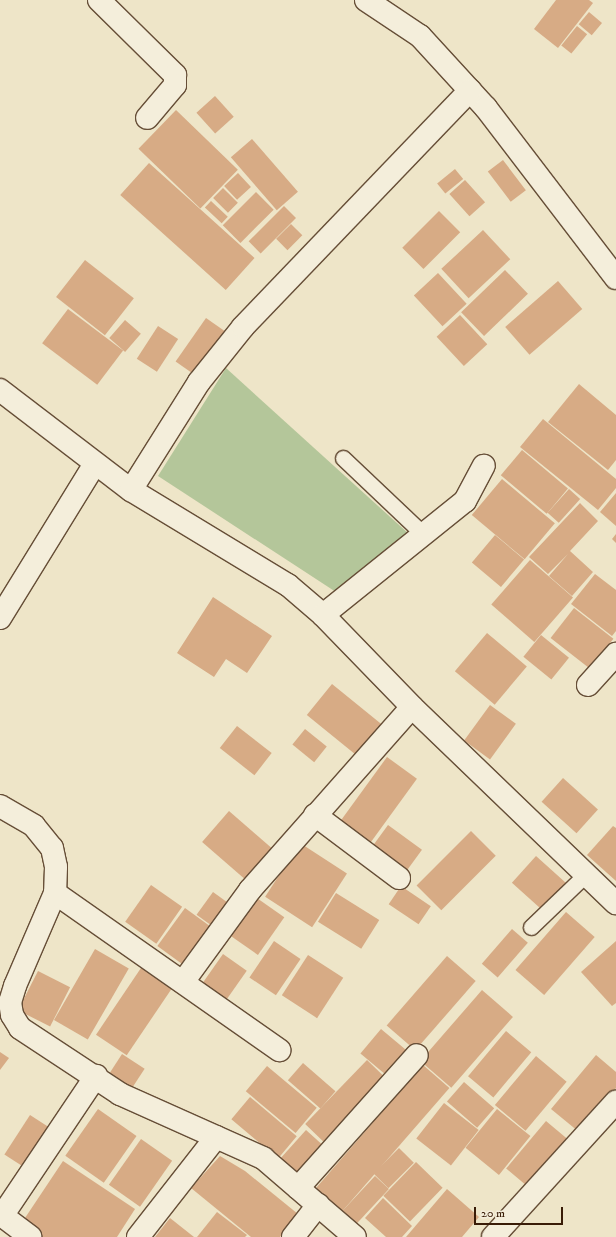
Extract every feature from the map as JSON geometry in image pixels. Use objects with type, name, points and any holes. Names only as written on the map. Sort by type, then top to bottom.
[{"type":"street","points":[[99,0],[175,75],[175,85],[147,118]]},
{"type":"street","points":[[366,0],[420,36],[470,90],[486,108],[616,278]]},
{"type":"street","points":[[131,490],[199,382],[243,327],[470,90]]},
{"type":"street","points":[[0,390],[94,465],[131,490],[288,585],[323,615],[412,707],[616,903]]},
{"type":"street","points":[[0,618],[94,465]]},
{"type":"street","points":[[323,615],[465,502],[484,466]]},
{"type":"street","points":[[588,685],[616,654]]},
{"type":"street","points":[[183,982],[250,890],[412,707]]},
{"type":"street","points":[[0,806],[34,826],[52,848],[56,867],[55,893],[15,986],[10,1002],[12,1016],[20,1028],[96,1076],[120,1094],[263,1158],[355,1237]]},
{"type":"street","points":[[315,815],[399,878]]},
{"type":"street","points":[[55,893],[279,1050]]},
{"type":"street","points":[[298,1188],[417,1055]]},
{"type":"street","points":[[30,1237],[1,1215],[96,1076]]},
{"type":"street","points":[[493,1237],[616,1102]]},
{"type":"street","points":[[138,1237],[216,1137]]},
{"type":"street","points":[[292,1237],[318,1205]]},
{"type":"lane","points":[[344,458],[424,534]]},
{"type":"lane","points":[[531,927],[586,874]]},
{"type":"green space","points":[[226,368],[409,534],[339,594],[158,476]]},
{"type":"building","points":[[556,0],[589,0],[593,3],[558,48],[534,29]]},
{"type":"building","points":[[589,12],[602,23],[592,35],[579,24]]},
{"type":"building","points":[[577,26],[587,34],[571,54],[561,45]]},
{"type":"building","points":[[215,96],[234,117],[215,134],[196,113]]},
{"type":"building","points":[[176,110],[238,170],[200,209],[138,149]]},
{"type":"building","points":[[252,139],[298,192],[277,210],[231,157]]},
{"type":"building","points":[[503,160],[526,190],[511,202],[488,171]]},
{"type":"building","points":[[149,163],[255,258],[226,290],[120,195]]},
{"type":"building","points":[[455,169],[463,179],[445,194],[437,183]]},
{"type":"building","points":[[238,173],[251,187],[237,200],[224,186]]},
{"type":"building","points":[[465,180],[485,202],[469,216],[449,194]]},
{"type":"building","points":[[223,188],[238,203],[228,213],[213,198]]},
{"type":"building","points":[[256,192],[274,210],[240,243],[223,225]]},
{"type":"building","points":[[211,201],[228,217],[222,223],[205,208]]},
{"type":"building","points":[[284,206],[296,218],[261,253],[249,241]]},
{"type":"building","points":[[439,211],[460,232],[423,269],[402,248]]},
{"type":"building","points":[[291,224],[302,235],[287,250],[276,239]]},
{"type":"building","points":[[483,230],[510,259],[469,298],[441,269]]},
{"type":"building","points":[[85,260],[134,298],[105,335],[56,297]]},
{"type":"building","points":[[505,270],[528,294],[484,336],[461,312]]},
{"type":"building","points":[[438,273],[467,304],[443,326],[414,296]]},
{"type":"building","points":[[558,281],[582,309],[529,355],[505,327]]},
{"type":"building","points":[[68,309],[123,351],[97,385],[42,343]]},
{"type":"building","points":[[460,315],[487,344],[464,366],[437,337]]},
{"type":"building","points":[[206,318],[226,332],[195,375],[176,361]]},
{"type":"building","points":[[125,320],[141,334],[125,352],[109,338]]},
{"type":"building","points":[[158,326],[178,339],[157,372],[137,359]]},
{"type":"building","points":[[579,384],[616,415],[616,460],[608,470],[548,422]]},
{"type":"building","points":[[543,419],[616,479],[616,488],[598,510],[520,447]]},
{"type":"building","points":[[522,450],[568,489],[547,514],[501,475]]},
{"type":"building","points":[[502,479],[555,523],[525,559],[472,515]]},
{"type":"building","points":[[569,489],[580,499],[559,523],[548,513]]},
{"type":"building","points":[[616,493],[616,526],[600,512]]},
{"type":"building","points":[[580,503],[598,521],[570,551],[593,572],[572,596],[549,576],[568,554],[548,574],[529,557]]},
{"type":"building","points":[[616,534],[616,543],[612,539]]},
{"type":"building","points":[[495,535],[524,559],[501,587],[472,563]]},
{"type":"building","points":[[530,560],[573,597],[534,642],[491,605]]},
{"type":"building","points":[[595,574],[616,590],[616,631],[612,636],[571,604]]},
{"type":"building","points":[[213,597],[272,636],[247,673],[226,659],[214,677],[177,653]]},
{"type":"building","points":[[574,608],[613,639],[590,669],[551,638]]},
{"type":"building","points":[[487,633],[527,666],[495,705],[455,671]]},
{"type":"building","points":[[541,635],[569,658],[551,679],[523,657]]},
{"type":"building","points":[[332,684],[383,725],[357,756],[307,715]]},
{"type":"building","points":[[490,705],[516,724],[490,759],[464,741]]},
{"type":"building","points":[[237,726],[272,753],[254,775],[220,748]]},
{"type":"building","points":[[305,729],[327,747],[314,762],[292,745]]},
{"type":"building","points":[[387,757],[417,779],[367,848],[337,826]]},
{"type":"building","points":[[563,778],[598,809],[577,833],[542,802]]},
{"type":"building","points":[[229,811],[273,849],[246,880],[202,842]]},
{"type":"building","points":[[388,825],[422,850],[404,875],[370,850]]},
{"type":"building","points":[[613,826],[616,828],[616,881],[587,855]]},
{"type":"building","points":[[471,831],[496,856],[441,910],[417,885]]},
{"type":"building","points":[[300,843],[347,873],[312,927],[265,897]]},
{"type":"building","points":[[536,856],[568,885],[544,912],[512,883]]},
{"type":"building","points":[[151,885],[182,907],[156,944],[125,922]]},
{"type":"building","points":[[401,886],[431,906],[419,924],[389,904]]},
{"type":"building","points":[[213,892],[232,906],[216,929],[197,915]]},
{"type":"building","points":[[336,893],[379,920],[361,949],[318,922]]},
{"type":"building","points":[[254,896],[284,917],[258,955],[228,934]]},
{"type":"building","points":[[185,908],[213,928],[185,966],[157,946]]},
{"type":"building","points":[[566,912],[595,937],[544,995],[515,970]]},
{"type":"building","points":[[512,929],[528,943],[498,977],[482,964]]},
{"type":"building","points":[[274,941],[301,959],[276,995],[249,977]]},
{"type":"building","points":[[616,941],[616,1003],[612,1006],[581,972]]},
{"type":"building","points":[[95,949],[129,968],[88,1040],[54,1020]]},
{"type":"building","points":[[223,954],[247,971],[226,1001],[202,984]]},
{"type":"building","points":[[308,955],[343,978],[317,1018],[282,995]]},
{"type":"building","points":[[447,956],[476,981],[415,1050],[387,1025]]},
{"type":"building","points":[[143,965],[174,986],[127,1055],[96,1035]]},
{"type":"building","points":[[38,971],[70,987],[50,1027],[18,1010]]},
{"type":"building","points":[[482,990],[513,1017],[451,1088],[420,1061]]},
{"type":"building","points":[[381,1029],[411,1054],[390,1079],[360,1054]]},
{"type":"building","points":[[506,1031],[531,1052],[493,1097],[468,1076]]},
{"type":"building","points":[[0,1052],[9,1058],[0,1070]]},
{"type":"building","points":[[122,1054],[145,1069],[128,1094],[106,1079]]},
{"type":"building","points":[[596,1055],[616,1072],[616,1088],[579,1132],[551,1109]]},
{"type":"building","points":[[536,1056],[567,1082],[526,1131],[495,1105]]},
{"type":"building","points":[[367,1060],[390,1082],[328,1146],[305,1124]]},
{"type":"building","points":[[303,1063],[335,1091],[320,1109],[288,1080]]},
{"type":"building","points":[[423,1065],[449,1088],[341,1212],[315,1190]]},
{"type":"building","points":[[267,1066],[317,1108],[296,1133],[246,1091]]},
{"type":"building","points":[[464,1082],[494,1108],[477,1128],[447,1102]]},
{"type":"building","points":[[250,1097],[297,1136],[278,1158],[231,1119]]},
{"type":"building","points":[[444,1103],[479,1130],[451,1166],[416,1138]]},
{"type":"building","points":[[98,1109],[137,1136],[104,1183],[65,1156]]},
{"type":"building","points":[[497,1109],[530,1136],[499,1175],[466,1148]]},
{"type":"building","points":[[30,1115],[50,1128],[25,1167],[4,1154]]},
{"type":"building","points":[[546,1121],[573,1143],[533,1191],[506,1168]]},
{"type":"building","points":[[306,1130],[327,1149],[297,1182],[276,1163]]},
{"type":"building","points":[[141,1139],[172,1161],[140,1207],[109,1185]]},
{"type":"building","points":[[399,1148],[414,1163],[388,1188],[374,1173]]},
{"type":"building","points":[[220,1156],[245,1171],[298,1214],[280,1237],[251,1237],[191,1188]]},
{"type":"building","points":[[63,1161],[135,1209],[117,1237],[40,1237],[21,1224]]},
{"type":"building","points":[[416,1162],[443,1188],[410,1222],[383,1196]]},
{"type":"building","points":[[375,1176],[389,1189],[351,1229],[337,1216]]},
{"type":"building","points":[[447,1189],[479,1217],[462,1237],[406,1237]]},
{"type":"building","points":[[383,1198],[412,1226],[402,1237],[386,1237],[365,1218]]},
{"type":"building","points":[[217,1212],[247,1235],[245,1237],[197,1237]]},
{"type":"building","points":[[170,1218],[194,1237],[155,1237]]}]
